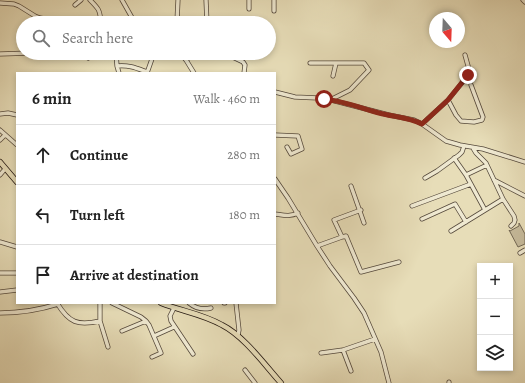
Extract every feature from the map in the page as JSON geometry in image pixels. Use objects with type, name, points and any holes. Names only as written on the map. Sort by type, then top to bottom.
[{"type":"main road","points":[[0,162],[16,181]]},
{"type":"main road","points":[[164,304],[208,318],[238,335],[281,383]]},
{"type":"street","points":[[75,5],[81,0]]},
{"type":"street","points":[[90,0],[99,9],[100,16]]},
{"type":"street","points":[[122,0],[131,16]]},
{"type":"street","points":[[178,0],[178,16]]},
{"type":"street","points":[[206,0],[207,16]]},
{"type":"street","points":[[249,0],[249,9]]},
{"type":"street","points":[[274,0],[274,11]]},
{"type":"street","points":[[0,3],[14,4],[35,16]]},
{"type":"street","points":[[0,54],[16,53]]},
{"type":"street","points":[[422,124],[448,100],[470,73],[465,55]]},
{"type":"street","points":[[117,60],[119,72]]},
{"type":"street","points":[[117,66],[132,66],[147,72],[152,60]]},
{"type":"street","points":[[186,60],[193,72]]},
{"type":"street","points":[[239,60],[245,65],[244,72]]},
{"type":"street","points":[[310,63],[364,63],[369,70],[350,90],[331,100]]},
{"type":"street","points":[[333,76],[336,63]]},
{"type":"street","points":[[448,100],[461,121],[474,122],[482,120],[483,117],[471,85]]},
{"type":"street","points":[[276,92],[295,97],[331,100],[414,120],[446,141],[483,149],[525,162]]},
{"type":"street","points":[[0,114],[8,113],[16,115]]},
{"type":"street","points":[[0,130],[16,144]]},
{"type":"street","points":[[0,140],[5,135]]},
{"type":"street","points":[[276,135],[298,136],[302,148],[291,154],[287,147]]},
{"type":"street","points":[[425,178],[438,171],[462,152],[464,146]]},
{"type":"street","points":[[474,148],[474,151],[486,163],[503,199],[514,216],[515,220],[511,226]]},
{"type":"street","points":[[454,158],[466,175],[485,210]]},
{"type":"street","points":[[466,175],[487,165]]},
{"type":"street","points":[[0,175],[5,169]]},
{"type":"street","points":[[276,180],[330,266],[367,318],[381,352],[389,383]]},
{"type":"street","points":[[493,180],[525,196]]},
{"type":"street","points":[[412,206],[471,184]]},
{"type":"street","points":[[351,186],[361,210],[364,223]]},
{"type":"street","points":[[451,232],[503,199]]},
{"type":"street","points":[[422,219],[455,204],[466,222]]},
{"type":"street","points":[[342,237],[334,220],[361,210]]},
{"type":"street","points":[[276,214],[293,216],[298,214]]},
{"type":"street","points":[[317,246],[346,236],[361,272],[399,262]]},
{"type":"street","points":[[0,242],[16,246]]},
{"type":"street","points":[[520,252],[525,250]]},
{"type":"street","points":[[0,273],[16,273]]},
{"type":"street","points":[[0,292],[16,290]]},
{"type":"street","points":[[0,314],[26,312],[45,308],[55,304]]},
{"type":"street","points":[[58,304],[69,318],[75,322],[82,323],[100,321]]},
{"type":"street","points":[[100,304],[100,321],[108,347]]},
{"type":"street","points":[[114,304],[141,317],[149,325],[161,353],[152,357]]},
{"type":"street","points":[[190,304],[205,309],[211,308]]},
{"type":"street","points":[[236,304],[239,330],[238,335]]},
{"type":"street","points":[[174,308],[170,316],[171,321],[193,354]]},
{"type":"street","points":[[122,331],[146,322]]},
{"type":"street","points":[[154,336],[174,327]]},
{"type":"street","points":[[321,353],[343,350],[375,339]]},
{"type":"street","points":[[343,350],[351,371]]},
{"type":"street","points":[[245,370],[255,383]]},
{"type":"shaded area","points":[[519,223],[525,234],[525,244],[518,247],[509,230],[510,231],[519,226]]},
{"type":"route","points":[[324,99],[378,113],[414,120],[422,124],[448,100],[468,75]]}]
